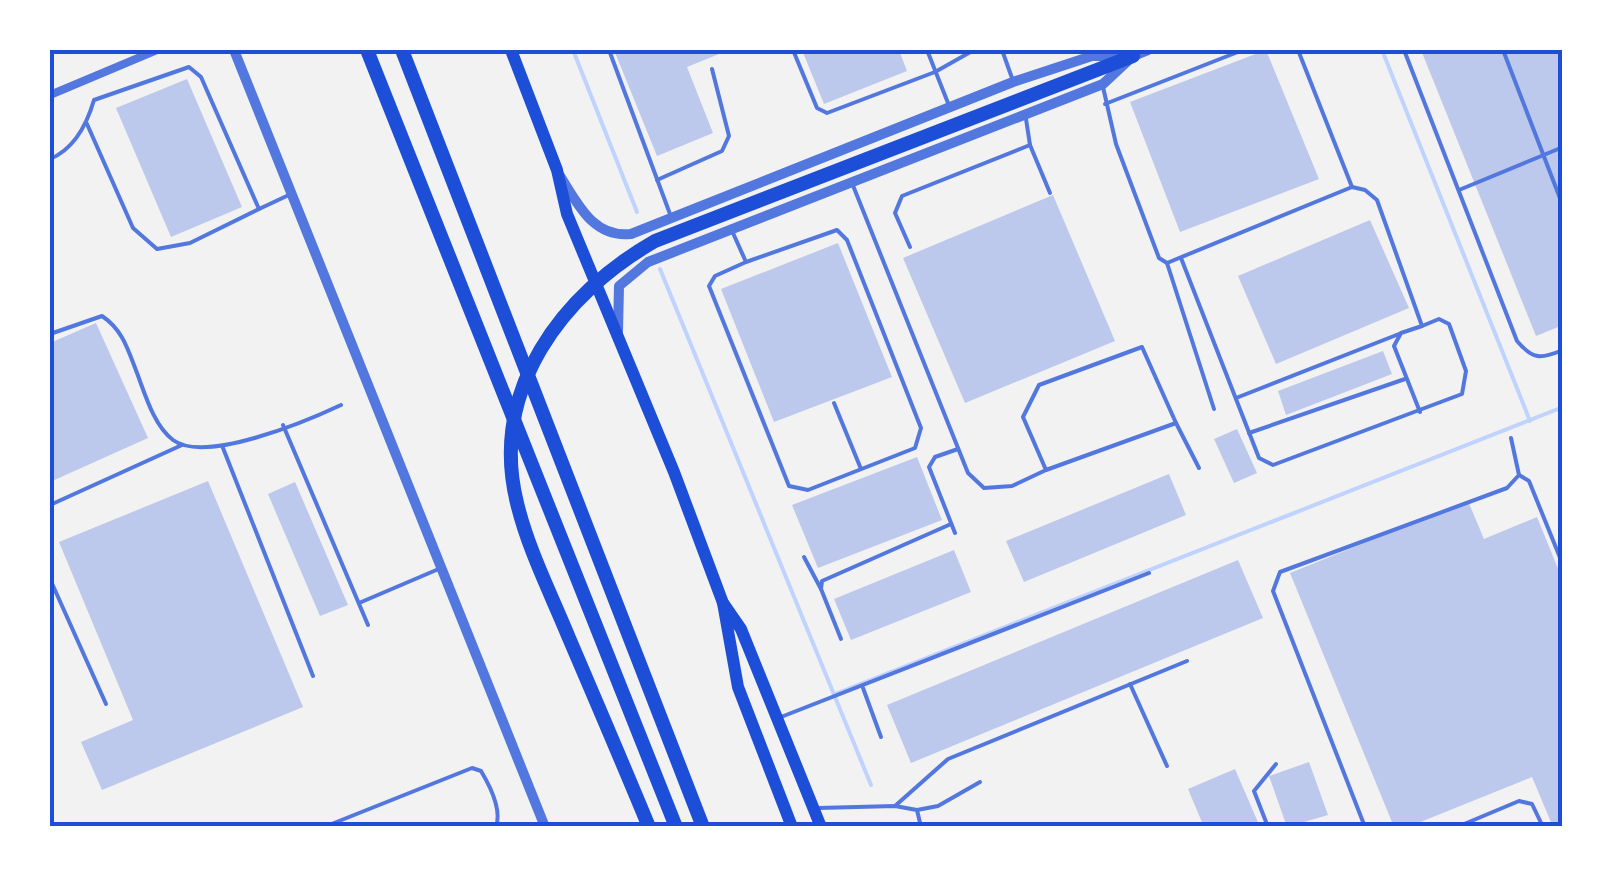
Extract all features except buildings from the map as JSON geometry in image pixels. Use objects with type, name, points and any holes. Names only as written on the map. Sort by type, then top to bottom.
[{"type":"highway","points":[[367,50],[676,827]]},
{"type":"highway","points":[[402,50],[703,827]]},
{"type":"highway","points":[[649,827],[517,504],[514,430],[539,349],[566,309],[594,280],[655,241],[1133,56]]},
{"type":"highway","points":[[696,811],[714,827]]},
{"type":"main road","points":[[511,50],[557,170],[566,214],[723,603],[742,698],[792,827]]},
{"type":"main road","points":[[723,603],[740,630],[820,827]]},
{"type":"street","points":[[50,95],[157,50]]},
{"type":"street","points":[[234,50],[545,827]]},
{"type":"street","points":[[619,342],[617,299],[628,274],[732,228],[1103,84],[1133,56],[1148,50]]},
{"type":"street","points":[[557,170],[585,214],[607,233],[630,234],[1014,82],[1092,56],[1133,56]]},
{"type":"lane","points":[[609,50],[672,218]]},
{"type":"lane","points":[[793,50],[817,108],[827,112],[935,72],[974,50]]},
{"type":"lane","points":[[927,50],[950,107]]},
{"type":"lane","points":[[1014,50],[1003,52],[1014,82]]},
{"type":"lane","points":[[1105,104],[1243,50]]},
{"type":"lane","points":[[1298,50],[1352,187]]},
{"type":"lane","points":[[1404,50],[1518,341],[1530,356],[1542,359],[1563,350]]},
{"type":"lane","points":[[1503,50],[1563,206]]},
{"type":"lane","points":[[50,160],[62,154],[87,123],[94,100],[189,67],[201,76],[259,210]]},
{"type":"lane","points":[[658,180],[722,150],[729,136],[712,69]]},
{"type":"lane","points":[[1103,84],[1105,104],[1159,258],[1167,263],[1214,409]]},
{"type":"lane","points":[[1025,114],[1030,145],[1050,192]]},
{"type":"lane","points":[[87,123],[132,228],[158,249],[190,242],[292,194]]},
{"type":"lane","points":[[910,248],[895,213],[902,196],[1030,145]]},
{"type":"lane","points":[[1458,190],[1563,147]]},
{"type":"lane","points":[[852,183],[968,473],[984,488],[1012,486],[1176,423]]},
{"type":"lane","points":[[1167,263],[1352,187],[1366,190],[1377,200],[1422,326]]},
{"type":"lane","points":[[732,228],[746,262]]},
{"type":"lane","points":[[837,230],[846,240],[921,428],[915,448],[802,492],[789,486],[709,286],[714,276],[746,262],[837,230]]},
{"type":"lane","points":[[1180,258],[1259,458],[1274,465],[1462,394],[1467,382],[1449,324],[1439,319],[1236,398]]},
{"type":"lane","points":[[50,334],[102,316],[118,326],[152,409],[170,439],[182,445],[223,448],[341,406]]},
{"type":"lane","points":[[1401,333],[1394,346],[1420,412]]},
{"type":"lane","points":[[1046,470],[1023,417],[1039,385],[1142,347],[1200,468]]},
{"type":"lane","points":[[1249,433],[1407,378]]},
{"type":"lane","points":[[834,403],[861,469]]},
{"type":"lane","points":[[283,425],[368,625]]},
{"type":"lane","points":[[1511,438],[1519,476],[1528,481],[1563,565]]},
{"type":"lane","points":[[50,505],[182,445]]},
{"type":"lane","points":[[223,448],[313,676]]},
{"type":"lane","points":[[955,533],[929,467],[935,457],[958,449]]},
{"type":"lane","points":[[1365,827],[1273,591],[1274,581],[1280,572],[1506,488],[1519,476]]},
{"type":"lane","points":[[821,590],[822,581],[951,524]]},
{"type":"lane","points":[[804,557],[841,638]]},
{"type":"lane","points":[[359,603],[441,568]]},
{"type":"lane","points":[[776,718],[862,688],[1149,573]]},
{"type":"lane","points":[[50,579],[106,704]]},
{"type":"lane","points":[[895,806],[948,760],[1187,661]]},
{"type":"lane","points":[[1130,684],[1168,766]]},
{"type":"lane","points":[[862,688],[881,737]]},
{"type":"lane","points":[[1268,827],[1254,791],[1276,764]]},
{"type":"lane","points":[[324,827],[472,768],[481,771],[487,781],[500,818],[496,827]]},
{"type":"lane","points":[[814,808],[895,806],[917,810],[938,806],[980,782]]},
{"type":"lane","points":[[1457,827],[1519,801],[1532,804],[1543,827]]},
{"type":"lane","points":[[917,810],[921,827]]},
{"type":"lane","points":[[1480,819],[1483,827]]},
{"type":"waterway","points":[[573,50],[637,212]]},
{"type":"waterway","points":[[1382,50],[1530,421]]},
{"type":"waterway","points":[[660,269],[871,785]]},
{"type":"waterway","points":[[835,694],[1563,407]]}]
